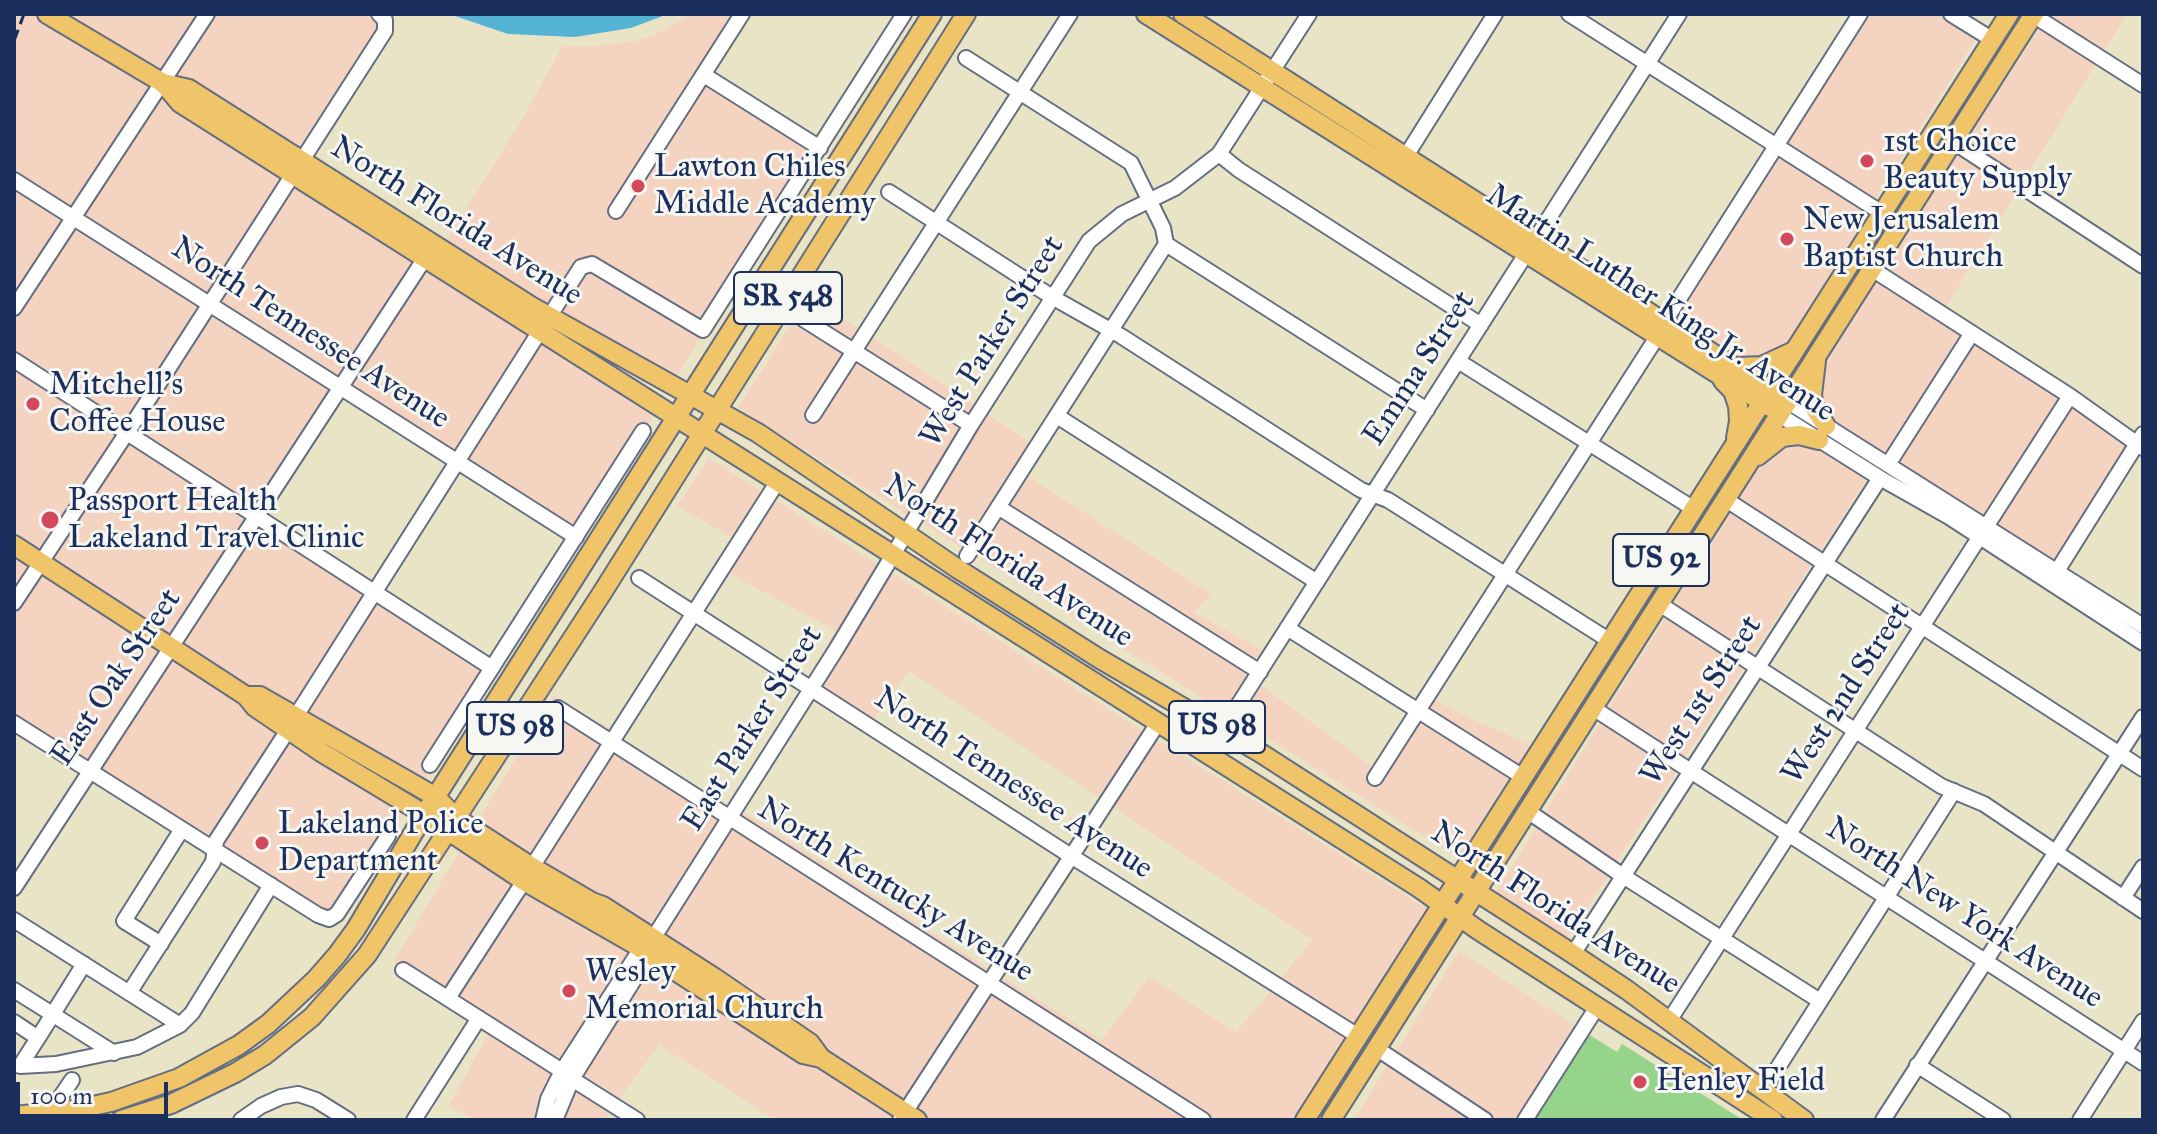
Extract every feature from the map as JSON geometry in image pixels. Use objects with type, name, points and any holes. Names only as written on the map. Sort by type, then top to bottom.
[{"type":"main road","name":"North Florida Avenue","points":[[47,14],[163,83],[189,89],[425,258],[544,324],[717,410],[787,452],[906,535],[1100,659],[1222,730],[1573,954],[1804,1120]]},
{"type":"main road","name":"SR 548","points":[[690,396],[932,14]]},
{"type":"main road","name":"SR 548","points":[[703,433],[966,14]]},
{"type":"main road","name":"Martin Luther King Jr. Avenue","points":[[1146,14],[1406,156],[1532,247]]},
{"type":"main road","name":"Martin Luther King Jr. Avenue","points":[[1183,14],[1268,80],[1661,329],[1713,370],[1783,407]]},
{"type":"main road","name":"US 92","points":[[1305,1120],[2009,14]]},
{"type":"main road","name":"US 92","points":[[1331,1120],[2034,14]]},
{"type":"main road","points":[[1952,141],[1948,129],[1955,99]]},
{"type":"main road","name":"North Florida Avenue","points":[[297,168],[489,279],[544,324],[677,418],[1442,904],[1773,1120]]},
{"type":"main road","points":[[425,258],[430,256],[468,276],[489,279]]},
{"type":"main road","name":"Martin Luther King Jr. Avenue","points":[[1661,329],[1738,367],[1767,396]]},
{"type":"main road","points":[[1738,367],[1762,366],[1796,349]]},
{"type":"main road","points":[[1747,465],[1782,437],[1823,433],[1812,395],[1817,354]]},
{"type":"main road","points":[[1713,370],[1733,391],[1739,421],[1735,446]]},
{"type":"main road","name":"US 98","points":[[14,1116],[74,1110],[146,1091],[210,1062],[268,1024],[316,979],[356,929],[424,815],[690,396]]},
{"type":"main road","name":"US 98","points":[[121,1120],[171,1104],[265,1055],[312,1017],[367,955],[703,433]]},
{"type":"main road","points":[[14,545],[246,696],[255,707],[436,797],[451,825]]},
{"type":"main road","points":[[292,723],[424,815],[451,825],[528,874],[715,978],[810,1043],[821,1058],[908,1118]]},
{"type":"main road","points":[[1568,988],[1595,996],[1730,1085],[1747,1092],[1763,1091]]},
{"type":"street","points":[[14,308],[207,14]]},
{"type":"street","points":[[616,211],[742,14]]},
{"type":"street","points":[[813,415],[1070,14]]},
{"type":"street","name":"West Parker Street","points":[[906,535],[971,425],[1089,241],[1122,214],[1175,188],[1219,154],[1309,14]]},
{"type":"street","points":[[1406,156],[1495,14]]},
{"type":"street","points":[[1569,14],[1882,213]]},
{"type":"street","name":"Emma Street","points":[[1207,754],[1679,14]]},
{"type":"street","points":[[1375,778],[1860,14]]},
{"type":"street","points":[[1951,14],[1993,40]]},
{"type":"street","points":[[2034,14],[2143,85]]},
{"type":"street","points":[[129,993],[213,862],[216,841],[581,267],[592,264],[703,330],[902,15]]},
{"type":"street","points":[[14,603],[385,31],[382,17]]},
{"type":"street","points":[[966,58],[1131,163],[1163,228],[1166,244],[967,556]]},
{"type":"street","points":[[704,75],[820,148]]},
{"type":"street","points":[[1952,141],[2143,266]]},
{"type":"street","points":[[1219,154],[1239,170],[1481,325]]},
{"type":"street","name":"North Tennessee Avenue","points":[[14,180],[576,537]]},
{"type":"street","points":[[889,192],[1361,490],[1388,500],[1610,641]]},
{"type":"street","points":[[1166,244],[1427,410]]},
{"type":"street","name":"East Oak Street","points":[[14,888],[425,258]]},
{"type":"street","points":[[1872,269],[2141,442],[2053,577]]},
{"type":"street","points":[[803,319],[971,425]]},
{"type":"street","points":[[1889,463],[1972,333]]},
{"type":"street","points":[[14,360],[492,668]]},
{"type":"street","points":[[1458,361],[1694,509]]},
{"type":"street","name":"West 2nd Street","points":[[1669,1021],[2070,396]]},
{"type":"street","name":"Martin Luther King Jr. Avenue","points":[[1783,407],[1823,433],[1880,478],[1983,533]]},
{"type":"street","points":[[1057,416],[1317,582]]},
{"type":"street","points":[[430,765],[643,431]]},
{"type":"street","name":"Martin Luther King Jr. Avenue","points":[[1823,433],[1889,463],[1983,533],[2053,577],[2143,626]]},
{"type":"street","name":"West 1st Street","points":[[1573,954],[1880,478]]},
{"type":"street","points":[[448,998],[778,481]]},
{"type":"street","points":[[1725,499],[2143,769]]},
{"type":"street","points":[[998,507],[1260,672]]},
{"type":"street","name":"East Parker Street","points":[[543,1120],[548,1099],[567,1075],[636,956],[650,944],[906,535]]},
{"type":"street","name":"Martin Luther King Jr. Avenue","points":[[2053,577],[2143,643]]},
{"type":"street","name":"North Tennessee Avenue","points":[[639,578],[1358,1036]]},
{"type":"street","points":[[1658,603],[1855,730],[1954,791],[1984,804],[2143,911]]},
{"type":"street","points":[[1287,628],[1523,777]]},
{"type":"street","name":"North Kentucky Avenue","points":[[558,708],[1203,1120]]},
{"type":"street","name":"North New York Avenue","points":[[1593,708],[2143,1063]]},
{"type":"street","points":[[1883,1120],[2143,717]]},
{"type":"street","points":[[14,723],[318,915],[329,919],[337,914],[388,836]]},
{"type":"street","points":[[908,1118],[988,984],[1158,723]]},
{"type":"street","points":[[1763,1091],[1954,791]]},
{"type":"street","points":[[1526,810],[1623,876],[1820,1001]]},
{"type":"street","points":[[161,944],[124,921],[182,829]]},
{"type":"street","points":[[2123,898],[2143,867]]},
{"type":"street","points":[[84,964],[20,1066],[56,1064],[114,1053],[137,1047],[180,1025],[192,1013],[271,885]]},
{"type":"street","points":[[14,920],[180,1025]]},
{"type":"street","points":[[403,970],[637,1120]]},
{"type":"street","points":[[14,990],[114,1053]]},
{"type":"street","points":[[1525,1120],[1597,1007]]},
{"type":"street","points":[[414,1120],[479,1018]]},
{"type":"street","points":[[2080,1120],[2143,1021]]},
{"type":"street","points":[[14,1022],[38,1038]]},
{"type":"street","points":[[1376,1048],[1485,1120]]},
{"type":"street","points":[[1917,1065],[2003,1120]]},
{"type":"street","name":"East Parker Street","points":[[555,1120],[567,1075]]},
{"type":"street","points":[[57,1102],[72,1080]]},
{"type":"street","points":[[241,1120],[261,1106],[298,1094],[316,1100],[348,1120]]},
{"type":"shaded area","points":[[14,14],[36,14],[154,84],[72,210],[14,173]]},
{"type":"shaded area","points":[[57,14],[200,14],[160,75]]},
{"type":"shaded area","points":[[215,14],[372,14],[379,22],[379,29],[299,153],[172,79]]},
{"type":"shaded area","name":"Lawton Chiles Middle Academy","points":[[694,14],[742,14],[705,75],[820,148],[703,330],[592,264],[555,308],[446,241],[520,123],[563,45],[588,47],[636,41]]},
{"type":"shaded area","points":[[1867,14],[1940,14],[1977,37],[1874,202],[1784,144]]},
{"type":"shaded area","points":[[2049,14],[2127,14],[2103,53],[2047,17]]},
{"type":"shaded area","points":[[2041,26],[2097,62],[2023,182],[1965,143]]},
{"type":"shaded area","points":[[163,92],[285,176],[208,296],[82,216]]},
{"type":"shaded area","points":[[1959,152],[2018,191],[1944,310],[1883,270]]},
{"type":"shaded area","points":[[1778,153],[1869,211],[1783,350],[1770,356],[1739,361],[1673,320]]},
{"type":"shaded area","points":[[295,182],[417,259],[340,380],[218,302]]},
{"type":"shaded area","points":[[14,186],[66,219],[14,298]]},
{"type":"shaded area","points":[[76,225],[203,304],[125,425],[14,354],[14,319]]},
{"type":"shaded area","points":[[427,266],[532,332],[455,454],[350,387]]},
{"type":"shaded area","points":[[592,269],[701,336],[674,381],[557,316],[585,271]]},
{"type":"shaded area","points":[[1877,279],[1964,334],[1887,456],[1830,422],[1818,395],[1821,365]]},
{"type":"shaded area","points":[[808,298],[862,330],[853,344],[800,312],[795,321],[847,353],[805,417],[815,423],[857,359],[964,427],[910,516],[738,408]]},
{"type":"shaded area","points":[[213,311],[332,388],[255,508],[135,432]]},
{"type":"shaded area","points":[[872,337],[977,406],[969,418],[863,350]]},
{"type":"shaded area","points":[[542,339],[656,412],[647,427],[641,423],[573,529],[465,460]]},
{"type":"shaded area","points":[[1974,341],[2062,398],[1984,520],[1897,462]]},
{"type":"shaded area","points":[[14,367],[119,434],[40,556],[14,539]]},
{"type":"shaded area","points":[[2072,404],[2130,444],[2055,564],[1994,527]]},
{"type":"shaded area","points":[[986,413],[1032,444],[964,549],[920,522]]},
{"type":"shaded area","points":[[129,440],[250,517],[169,640],[50,562]]},
{"type":"shaded area","points":[[1785,442],[1817,445],[1868,477],[1819,553],[1737,501],[1761,461]]},
{"type":"shaded area","points":[[709,458],[764,493],[735,539],[677,506]]},
{"type":"shaded area","points":[[1026,475],[1211,594],[1194,612],[1265,652],[1258,664],[1006,505]]},
{"type":"shaded area","points":[[774,499],[880,566],[809,681],[835,630],[728,573]]},
{"type":"shaded area","points":[[1731,510],[1813,562],[1751,657],[1672,606]]},
{"type":"shaded area","points":[[1000,514],[1252,673],[1226,713],[974,555]]},
{"type":"shaded area","points":[[260,523],[367,593],[294,709],[249,690],[179,647]]},
{"type":"shaded area","points":[[14,551],[34,564],[14,592]]},
{"type":"shaded area","points":[[44,571],[164,649],[89,764],[14,716],[14,614]]},
{"type":"shaded area","points":[[890,572],[1146,733],[1102,799],[909,671],[872,721],[819,688]]},
{"type":"shaded area","points":[[377,599],[485,669],[422,766],[429,771],[422,783],[304,715]]},
{"type":"shaded area","points":[[1667,615],[1745,666],[1683,760],[1607,711]]},
{"type":"shaded area","points":[[174,655],[280,731],[210,840],[99,771]]},
{"type":"shaded area","points":[[1259,684],[1374,768],[1368,779],[1377,785],[1420,718],[1512,775],[1459,858],[1237,719]]},
{"type":"shaded area","points":[[554,696],[613,730],[609,736],[556,701],[550,709],[604,744],[530,860],[476,824]]},
{"type":"shaded area","points":[[1433,699],[1531,745],[1518,767],[1426,709]]},
{"type":"shaded area","points":[[1602,720],[1678,769],[1615,864],[1543,816]]},
{"type":"shaded area","points":[[290,737],[406,809],[393,833],[385,828],[333,910],[328,913],[221,847]]},
{"type":"shaded area","points":[[1156,739],[1427,909],[1352,1026],[1279,980],[1312,940],[1111,806]]},
{"type":"shaded area","points":[[613,751],[721,820],[652,929],[540,866]]},
{"type":"shaded area","points":[[741,810],[991,970],[986,976],[737,818]]},
{"type":"shaded area","points":[[1538,825],[1610,873],[1564,942],[1493,897]]},
{"type":"shaded area","points":[[731,826],[980,985],[903,1105],[661,937]]},
{"type":"shaded area","points":[[462,848],[515,882],[446,991],[394,961]]},
{"type":"shaded area","points":[[525,889],[634,950],[560,1063],[456,997]]},
{"type":"shaded area","points":[[1459,951],[1578,1027],[1518,1120],[1495,1120],[1395,1054]]},
{"type":"shaded area","points":[[651,962],[897,1114],[893,1120],[776,1120],[659,1045],[617,1102],[580,1078]]},
{"type":"shaded area","points":[[1001,976],[1102,1040],[1149,977],[1236,1032],[1273,989],[1346,1035],[1292,1120],[1213,1120],[996,983]]},
{"type":"shaded area","points":[[991,992],[1193,1120],[927,1120],[913,1111]]},
{"type":"shaded area","points":[[482,1026],[555,1072],[537,1120],[476,1120],[449,1106],[488,1034]]},
{"type":"shaded area","points":[[1389,1063],[1475,1120],[1354,1120]]},
{"type":"shaded area","points":[[574,1087],[611,1110],[603,1120],[561,1120]]},
{"type":"green space","name":"Henley Field","points":[[1588,1034],[1617,1052],[1622,1044],[1743,1120],[1533,1120]]},
{"type":"water","points":[[449,14],[668,14],[631,28],[575,37],[508,34]]},
{"type":"railway","points":[[14,41],[24,14]]},
{"type":"place","name":"1st Choice Beauty Supply","points":[[1867,161]]},
{"type":"place","name":"Lawton Chiles Middle Academy","points":[[638,186]]},
{"type":"place","name":"New Jerusalem Baptist Church","points":[[1787,239]]},
{"type":"place","name":"Mitchell's Coffee House","points":[[33,404]]},
{"type":"place","name":"Passport Health Lakeland Travel Clinic","points":[[50,520]]},
{"type":"place","name":"Lakeland Police Department","points":[[262,843]]},
{"type":"place","name":"Wesley Memorial Church","points":[[569,991]]},
{"type":"place","name":"Henley Field","points":[[1640,1082]]}]
